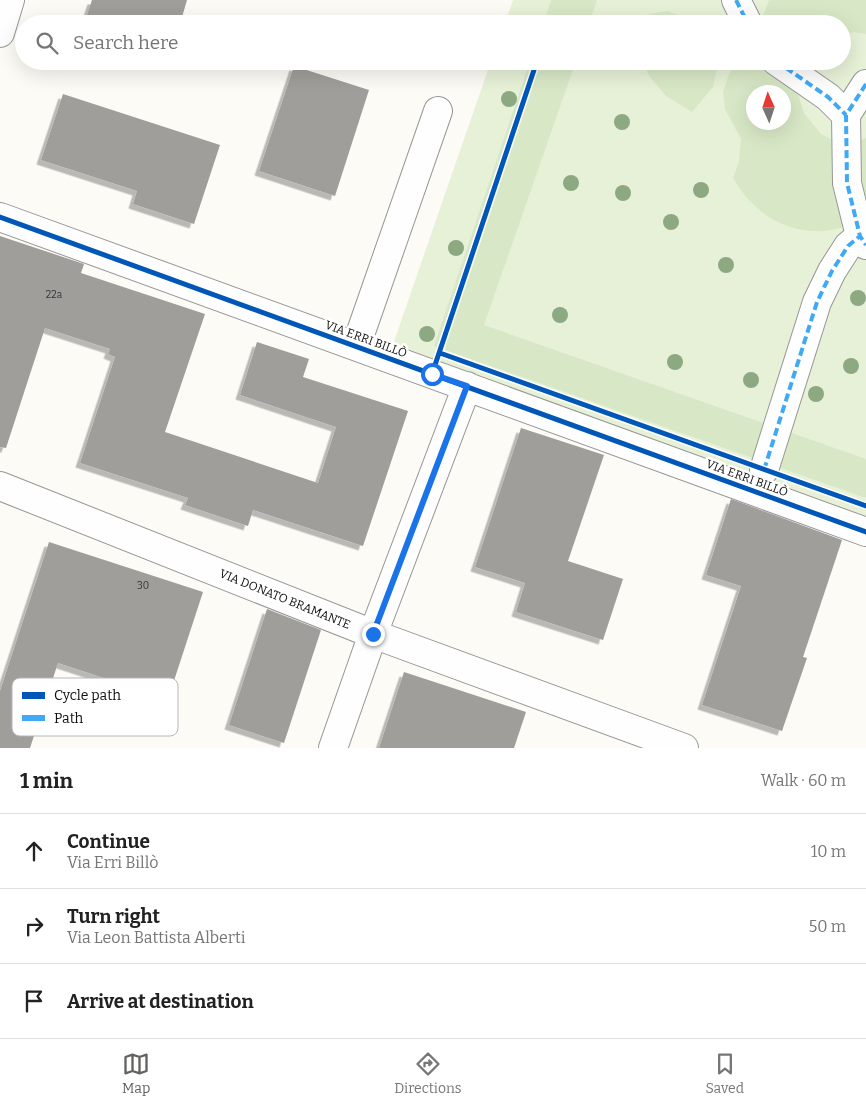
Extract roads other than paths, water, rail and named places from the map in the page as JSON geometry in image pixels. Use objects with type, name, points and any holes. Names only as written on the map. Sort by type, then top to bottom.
[{"type":"street","points":[[0,33],[10,0]]},
{"type":"street","points":[[736,0],[744,15]]},
{"type":"street","points":[[789,70],[828,97],[846,115]]},
{"type":"street","points":[[764,470],[817,302],[832,271],[848,246],[863,241],[846,183],[846,115],[866,84]]},
{"type":"street","points":[[356,346],[438,111]]},
{"type":"street","name":"VIA ERRI BILLÒ","points":[[0,217],[866,532]]},
{"type":"street","points":[[333,748],[373,634],[467,386]]},
{"type":"street","name":"VIA DONATO BRAMANTE","points":[[0,486],[373,634],[684,748]]}]
